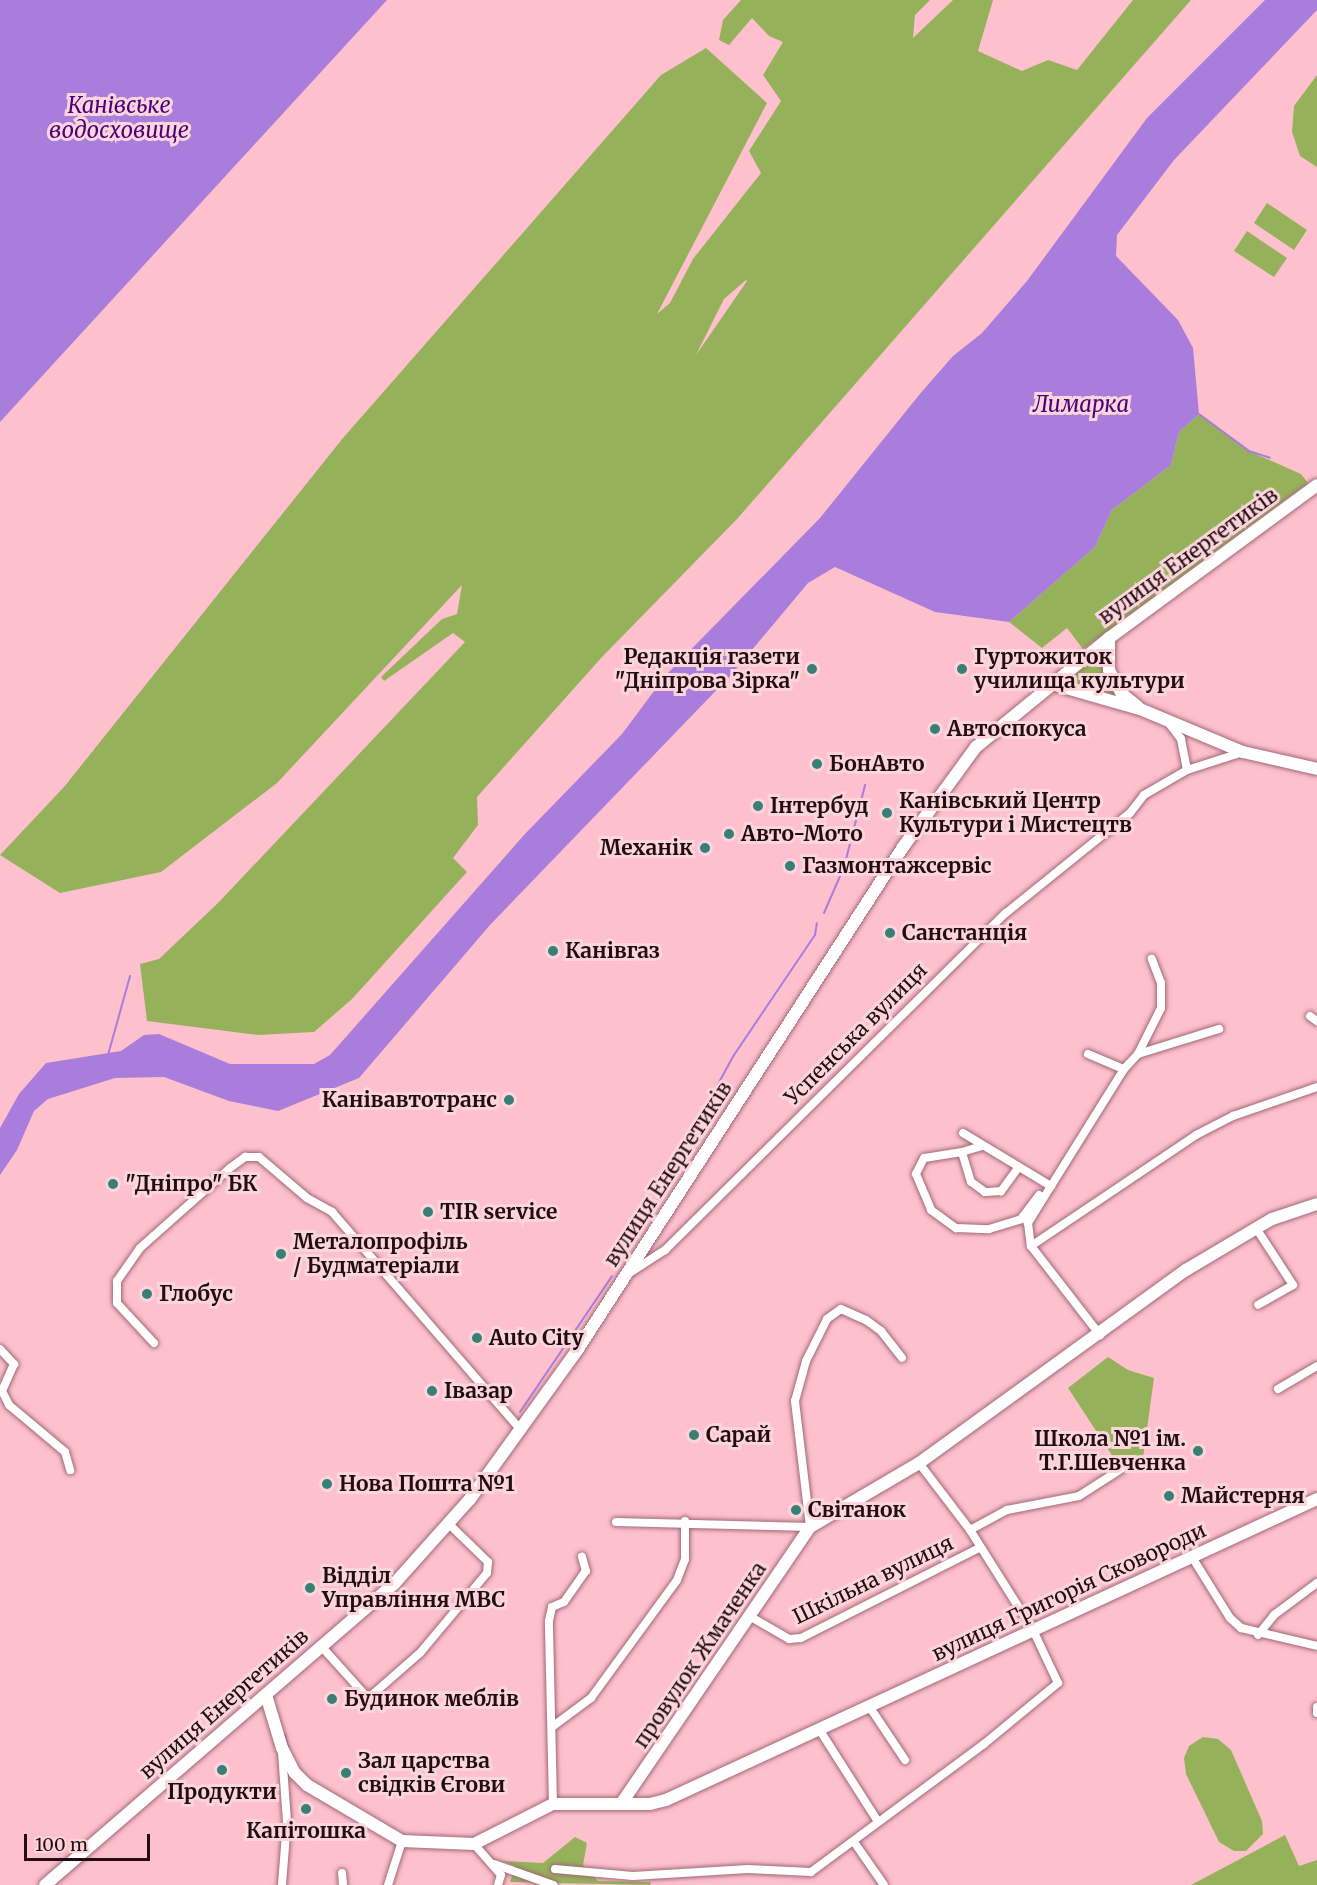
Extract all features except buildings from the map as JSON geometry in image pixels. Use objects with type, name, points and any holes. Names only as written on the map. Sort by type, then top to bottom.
[{"type":"street","name":"вулиця Енергетиків","points":[[45,1885],[394,1584],[449,1524],[521,1430],[626,1275],[949,781],[992,730],[1109,638],[1317,485]]},
{"type":"street","points":[[1109,638],[1109,670],[1122,694],[1140,709]]},
{"type":"street","points":[[1052,684],[1140,709],[1243,752],[1317,769]]},
{"type":"street","points":[[1168,721],[1181,739],[1187,770]]},
{"type":"street","name":"Успенська вулиця","points":[[626,1275],[664,1250],[1006,913],[1130,813],[1144,795],[1187,770],[1243,752]]},
{"type":"street","points":[[1100,1335],[1031,1246],[1028,1223],[1124,1069],[1137,1054],[1161,1008],[1161,983],[1152,959]]},
{"type":"street","points":[[1137,1054],[1219,1029]]},
{"type":"street","points":[[1088,1054],[1124,1069]]},
{"type":"street","points":[[1031,1246],[1196,1135],[1233,1116],[1317,1087]]},
{"type":"street","points":[[963,1133],[1050,1186]]},
{"type":"street","points":[[982,1146],[962,1152],[924,1158],[916,1174],[930,1210],[956,1228],[989,1229],[1021,1219],[1039,1195]]},
{"type":"street","points":[[962,1152],[971,1182],[985,1192],[1001,1191],[1018,1168]]},
{"type":"street","points":[[154,1343],[117,1303],[117,1281],[140,1248],[230,1168],[245,1157],[259,1157],[307,1198],[332,1212],[521,1430]]},
{"type":"street","points":[[615,1522],[685,1521],[810,1527],[919,1463],[1100,1335],[1186,1270],[1272,1219],[1317,1204]]},
{"type":"street","points":[[1256,1228],[1293,1285],[1258,1305]]},
{"type":"street","points":[[810,1527],[795,1401],[806,1361],[827,1319],[841,1309],[866,1320],[881,1331],[902,1358]]},
{"type":"street","points":[[0,1349],[14,1364],[2,1391],[9,1405],[65,1452],[70,1470]]},
{"type":"street","points":[[1278,1389],[1317,1366]]},
{"type":"street","points":[[555,1869],[633,1876],[748,1869],[799,1874],[811,1872],[854,1842],[877,1820],[984,1744],[1058,1683],[1033,1630],[979,1548],[970,1530],[919,1463]]},
{"type":"street","name":"Шкільна вулиця","points":[[970,1530],[1007,1510],[1079,1496],[1121,1469]]},
{"type":"street","name":"вулиця Григорія Сковороди","points":[[554,1804],[621,1804],[666,1800],[1317,1499]]},
{"type":"street","points":[[552,1727],[591,1698],[677,1580],[685,1559],[685,1521]]},
{"type":"street","points":[[322,1647],[366,1696],[372,1695],[420,1653],[488,1572],[488,1562],[449,1524]]},
{"type":"street","name":"провулок Жмаченка","points":[[621,1804],[751,1617],[810,1527]]},
{"type":"street","name":"Шкільна вулиця","points":[[751,1617],[789,1639],[801,1638],[979,1548]]},
{"type":"street","points":[[266,1695],[282,1748],[294,1773],[307,1785],[402,1841],[474,1844],[554,1804],[549,1621],[552,1606],[564,1602],[586,1571],[582,1557]]},
{"type":"street","points":[[1192,1557],[1230,1618],[1258,1635],[1317,1646]]},
{"type":"street","points":[[1258,1635],[1274,1615],[1317,1582]]},
{"type":"street","points":[[869,1706],[905,1760]]},
{"type":"street","points":[[1317,1707],[1317,1713]]},
{"type":"street","points":[[819,1729],[877,1820]]},
{"type":"street","points":[[282,1748],[287,1821],[282,1885]]},
{"type":"street","points":[[388,1885],[402,1841]]},
{"type":"street","points":[[854,1842],[884,1885]]},
{"type":"street","points":[[474,1844],[494,1864],[501,1875],[498,1885]]},
{"type":"street","points":[[494,1864],[553,1885]]},
{"type":"street","points":[[342,1873],[343,1885]]},
{"type":"green space","points":[[741,0],[930,0],[915,15],[913,38],[953,0],[993,0],[978,51],[1022,71],[1048,60],[1077,70],[1133,0],[1191,0],[737,519],[602,657],[477,797],[478,825],[453,858],[467,872],[352,999],[314,1032],[258,1035],[147,1021],[140,964],[159,959],[218,903],[465,642],[453,633],[384,681],[381,677],[442,619],[457,614],[462,585],[277,783],[161,872],[60,893],[0,855],[64,787],[343,438],[661,75],[706,48],[767,103],[657,314],[670,303],[693,259],[761,173],[749,151],[781,101],[763,75],[783,42],[769,36],[752,18],[729,45],[719,40],[723,20]],"holes":[[[747,281],[696,355],[724,299]]]},
{"type":"green space","points":[[1317,75],[1317,167],[1300,156],[1292,132],[1294,106]]},
{"type":"green space","points":[[1267,203],[1307,230],[1294,250],[1254,223]]},
{"type":"green space","points":[[1247,231],[1287,258],[1274,277],[1234,251]]},
{"type":"green space","points":[[1199,414],[1249,451],[1301,474],[1308,483],[1083,649],[1067,628],[1042,648],[1009,622],[1095,547],[1112,510],[1171,465],[1179,432]]},
{"type":"green space","points":[[1104,650],[1120,696],[1069,683],[1070,676]]},
{"type":"green space","points":[[1108,1357],[1128,1370],[1154,1378],[1143,1458],[1121,1469],[1068,1388]]},
{"type":"green space","points":[[1203,1737],[1218,1739],[1231,1750],[1262,1821],[1263,1834],[1246,1851],[1234,1851],[1219,1842],[1186,1774],[1184,1758],[1189,1746]]},
{"type":"green space","points":[[1285,1835],[1299,1866],[1317,1860],[1317,1885],[1191,1885]]},
{"type":"green space","points":[[575,1837],[587,1843],[583,1865],[598,1881],[651,1882],[650,1885],[510,1882],[515,1866],[502,1861],[543,1863]]},
{"type":"water","name":"Канівське водосховище","points":[[0,0],[387,0],[0,422]]},
{"type":"water","name":"Лимарка","points":[[1265,0],[1317,0],[1317,10],[1174,160],[1117,235],[1116,256],[1178,320],[1193,348],[1199,414],[1179,432],[1171,465],[1112,510],[1095,547],[1009,622],[935,612],[835,567],[808,583],[731,675],[490,925],[359,1078],[278,1111],[229,1101],[164,1077],[115,1078],[48,1099],[34,1111],[17,1150],[0,1175],[0,1128],[19,1094],[46,1063],[121,1051],[144,1035],[159,1034],[230,1064],[314,1064],[330,1055],[524,835],[622,734],[666,675],[820,518],[953,356],[982,333],[1027,281],[1147,118]]},
{"type":"waterway","points":[[1199,414],[1249,451],[1270,458]]},
{"type":"waterway","points":[[824,913],[844,867],[865,785]]},
{"type":"waterway","points":[[700,1117],[734,1055],[815,935],[817,923]]},
{"type":"waterway","points":[[108,1055],[130,976]]},
{"type":"waterway","points":[[667,1185],[695,1126]]},
{"type":"waterway","points":[[649,1212],[661,1194]]},
{"type":"waterway","points":[[619,1265],[640,1225]]},
{"type":"waterway","points":[[520,1412],[612,1276]]},
{"type":"waterway","points":[[285,1734],[288,1747]]},
{"type":"place","name":"Редакція газети \"Дніпрова Зірка\"","points":[[812,669]]},
{"type":"place","name":"Гуртожиток училища культури","points":[[962,669]]},
{"type":"place","name":"Автоспокуса","points":[[935,729]]},
{"type":"place","name":"БонАвто","points":[[817,764]]},
{"type":"place","name":"Інтербуд","points":[[758,806]]},
{"type":"place","name":"Канівський Центр Культури і Мистецтв","points":[[887,813]]},
{"type":"place","name":"Авто-Мото","points":[[729,834]]},
{"type":"place","name":"Механік","points":[[705,848]]},
{"type":"place","name":"Газмонтажсервіс","points":[[790,866]]},
{"type":"place","name":"Санстанція","points":[[890,933]]},
{"type":"place","name":"Канівгаз","points":[[553,951]]},
{"type":"place","name":"Канівавтотранс","points":[[509,1100]]},
{"type":"place","name":"\"Дніпро\" БК","points":[[113,1184]]},
{"type":"place","name":"TIR service","points":[[428,1212]]},
{"type":"place","name":"Металопрофіль / Будматеріали","points":[[281,1254]]},
{"type":"place","name":"Глобус","points":[[147,1294]]},
{"type":"place","name":"Auto City","points":[[477,1338]]},
{"type":"place","name":"Івазар","points":[[432,1391]]},
{"type":"place","name":"Сарай","points":[[694,1435]]},
{"type":"place","name":"Школа №1 ім. Т.Г.Шевченка","points":[[1198,1451]]},
{"type":"place","name":"Нова Пошта №1","points":[[327,1484]]},
{"type":"place","name":"Майстерня","points":[[1169,1496]]},
{"type":"place","name":"Світанок","points":[[796,1510]]},
{"type":"place","name":"Відділ Управління МВС","points":[[310,1588]]},
{"type":"place","name":"Будинок меблів","points":[[332,1699]]},
{"type":"place","name":"Продукти","points":[[222,1770]]},
{"type":"place","name":"Зал царства свідків Єгови","points":[[346,1773]]},
{"type":"place","name":"Капітошка","points":[[306,1809]]}]
